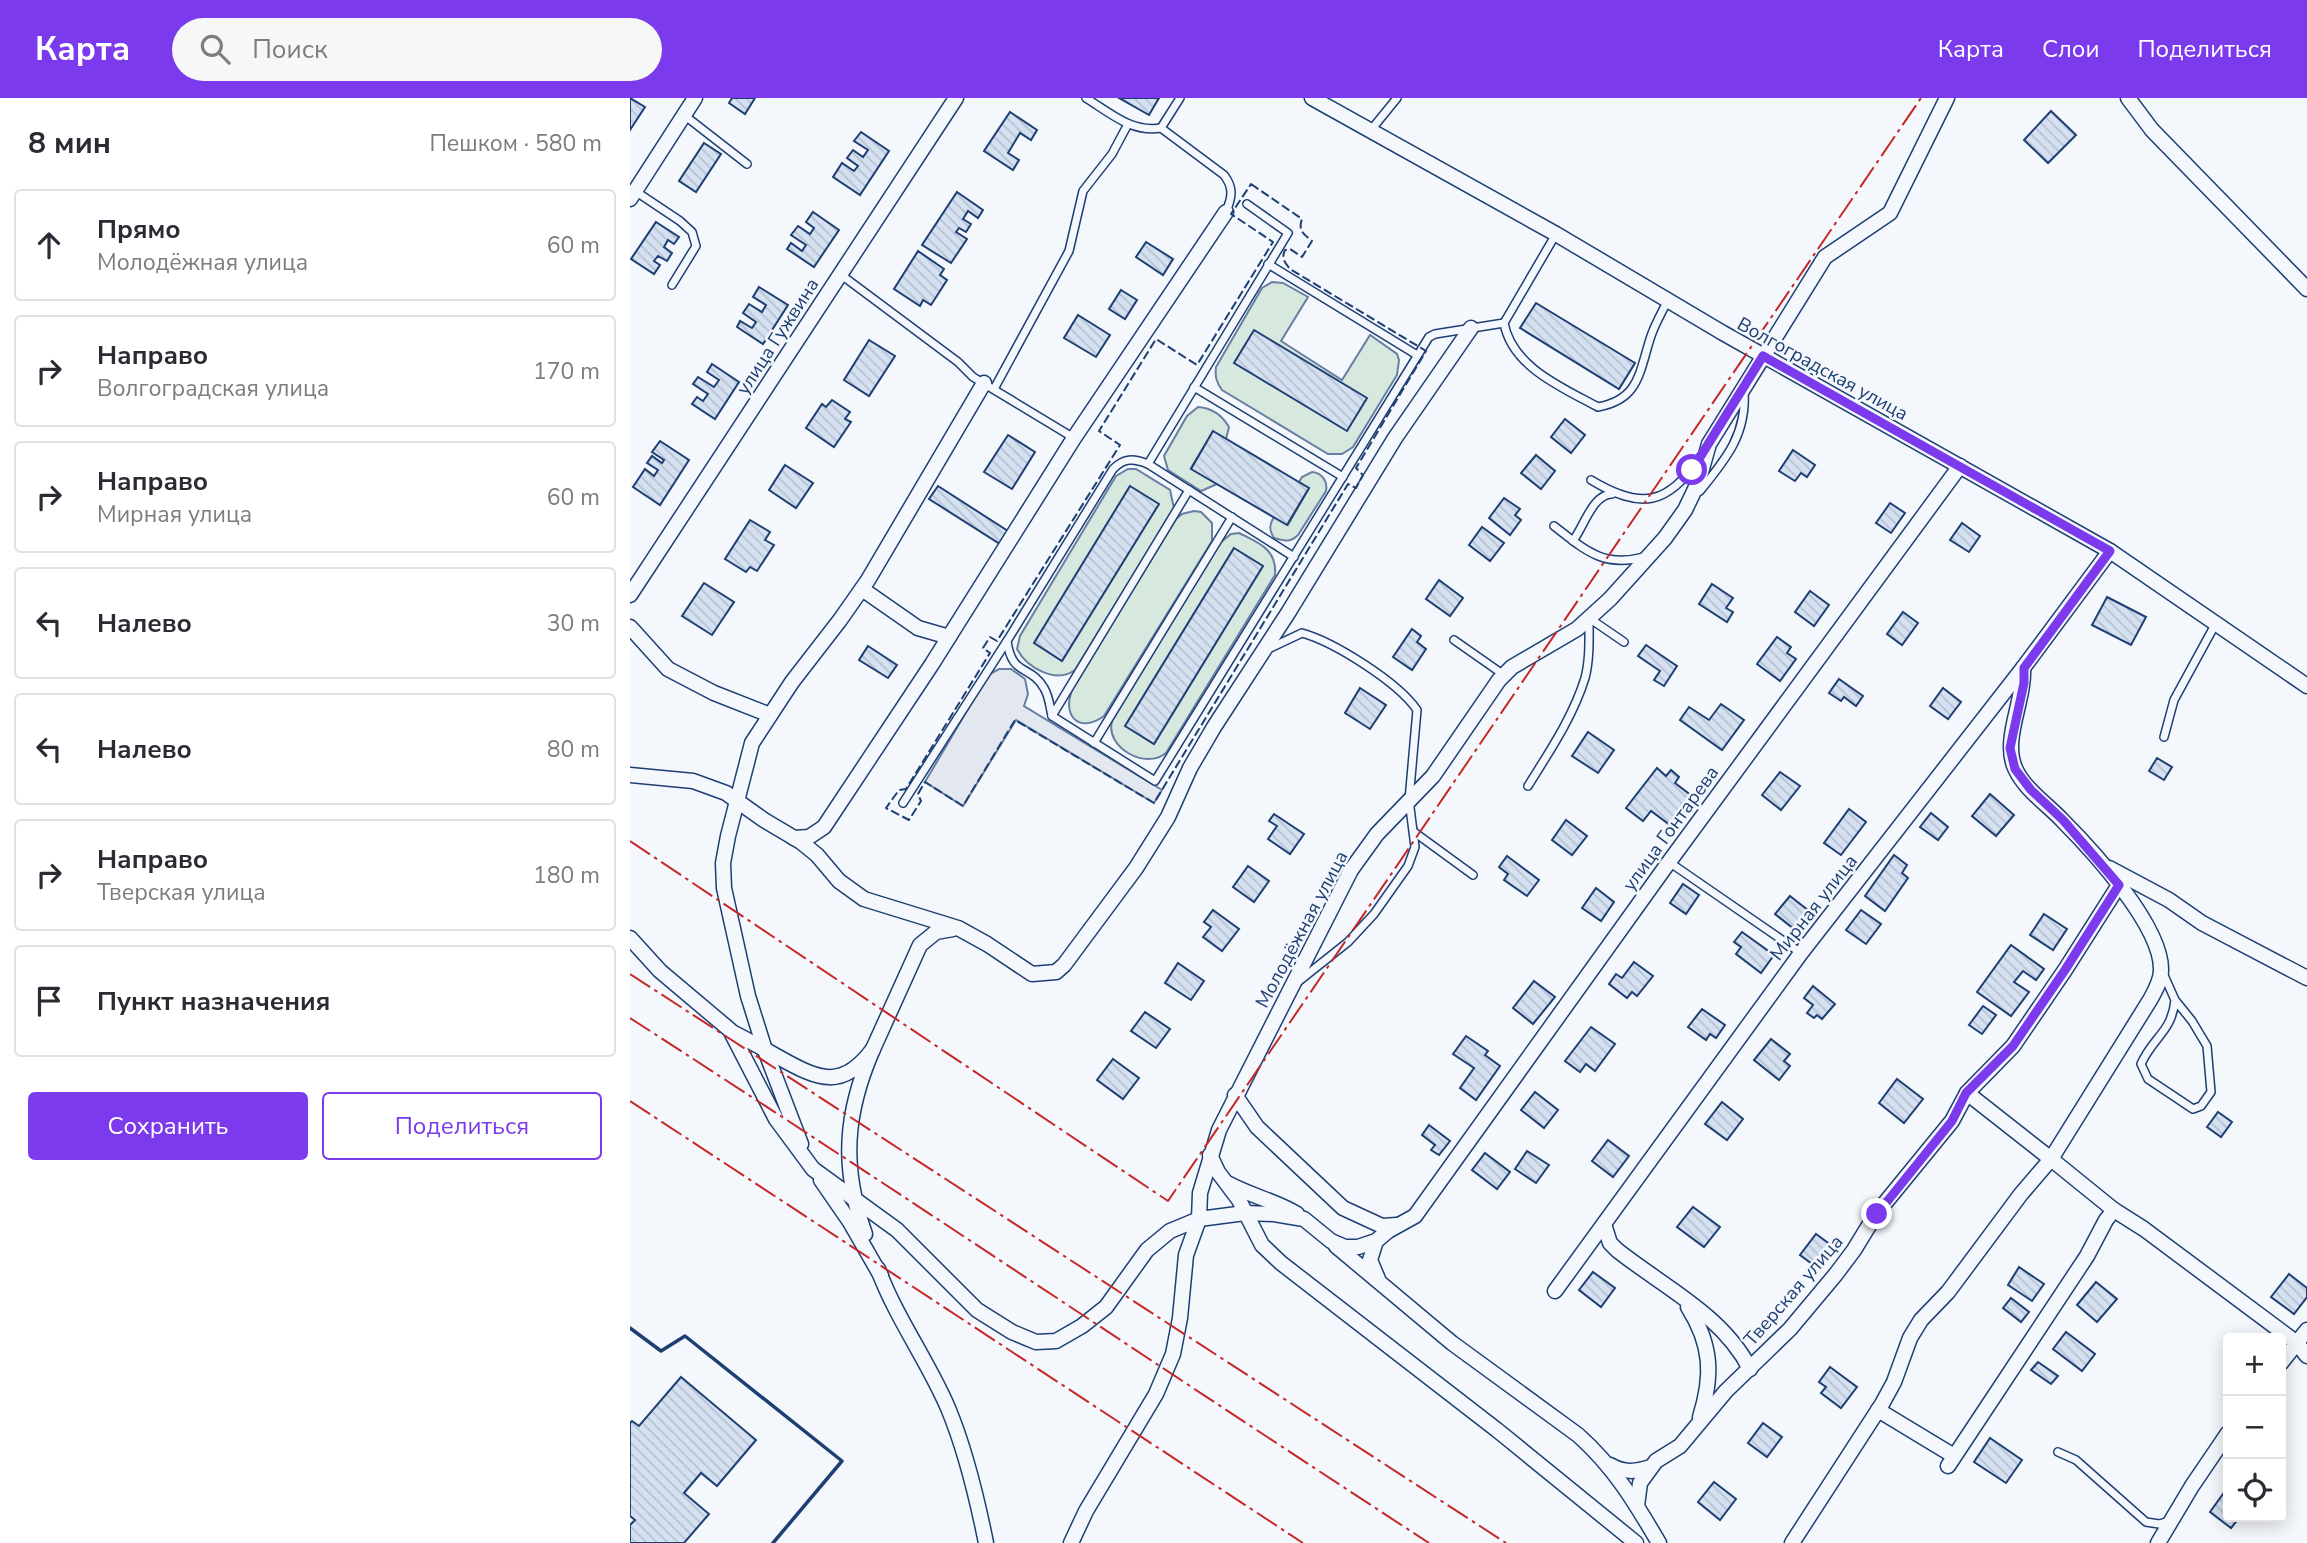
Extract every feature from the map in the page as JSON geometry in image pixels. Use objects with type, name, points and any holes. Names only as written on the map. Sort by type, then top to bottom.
[{"type":"street","points":[[632,195],[695,98]]},
{"type":"street","name":"улица Гужвина","points":[[630,595],[956,98]]},
{"type":"street","name":"Волгоградская улица","points":[[1312,98],[1556,234],[1763,356],[2110,551],[2307,686]]},
{"type":"street","name":"Молодёжная улица","points":[[1071,1543],[1086,1511],[1156,1394],[1173,1354],[1180,1318],[1186,1255],[1199,1219],[1199,1193],[1210,1155],[1235,1095],[1351,870],[1377,834],[1433,776],[1504,675],[1512,667],[1577,629],[1651,555],[1685,510],[1698,483],[1709,444],[1825,257],[1890,213],[1947,98]]},
{"type":"street","points":[[2128,98],[2152,130],[2307,289]]},
{"type":"street","points":[[828,869],[820,851],[824,827],[949,637],[1074,438],[1226,212]]},
{"type":"street","points":[[630,775],[693,781],[726,793],[817,855],[839,881],[864,899],[958,929],[987,944],[1032,974],[1056,972],[1064,965],[1149,848],[1168,817],[1196,758],[1395,438],[1471,328]]},
{"type":"street","points":[[989,386],[862,590],[752,743],[737,801],[723,863],[724,888],[748,996],[799,1140],[813,1169],[897,1230],[977,1310],[1012,1332],[1036,1342],[1056,1342],[1106,1307],[1147,1250],[1170,1231],[1199,1219],[1245,1213],[1304,1219]]},
{"type":"street","name":"улица Гонтарева","points":[[1398,1226],[1415,1216],[1669,862],[1959,466]]},
{"type":"street","name":"Мирная улица","points":[[1555,1291],[1801,953],[2024,668],[2110,551]]},
{"type":"street","points":[[862,590],[918,628],[949,637]]},
{"type":"street","points":[[630,627],[668,669],[714,693],[770,715]]},
{"type":"street","points":[[1793,1543],[1878,1410],[1894,1382],[1910,1338],[1921,1320],[1948,1292],[2021,1194],[2051,1159],[2156,990],[2161,968],[2144,921],[2119,885],[2063,820],[2031,790],[2015,769],[2010,748],[2024,683],[2024,668]]},
{"type":"street","points":[[794,838],[809,836],[824,827]]},
{"type":"street","points":[[2101,864],[2307,978]]},
{"type":"street","name":"Тверская улица","points":[[1651,1467],[1680,1446],[1726,1391],[1790,1329],[1842,1266],[1877,1214],[1952,1121],[1966,1093],[2013,1046],[2119,885]]},
{"type":"street","points":[[881,1276],[853,1199],[849,1163],[851,1113],[863,1072],[920,945],[936,932],[958,929]]},
{"type":"street","points":[[630,938],[660,971],[730,1030],[808,1074],[835,1077],[854,1069],[873,1049]]},
{"type":"street","points":[[730,1030],[776,1119],[850,1222],[948,1406],[962,1445],[986,1543]]},
{"type":"street","points":[[1966,1093],[2114,1210],[2144,1229],[2297,1343],[2307,1356]]},
{"type":"street","points":[[1235,1095],[1257,1128],[1343,1209],[1382,1226],[1398,1226]]},
{"type":"street","points":[[1210,1155],[1262,1245],[1281,1263],[1497,1430],[1636,1543]]},
{"type":"street","points":[[1229,1184],[1248,1195],[1284,1206],[1304,1219],[1452,1343],[1578,1435],[1610,1465],[1659,1543]]},
{"type":"street","points":[[1878,1410],[1951,1461],[2080,1267],[2114,1210]]},
{"type":"street","points":[[1604,1224],[1610,1243],[1617,1250],[1708,1318],[1744,1356],[1750,1369]]},
{"type":"street","points":[[1331,1241],[1345,1247],[1358,1247],[1376,1241],[1398,1226]]},
{"type":"street","points":[[1376,1241],[1370,1260],[1380,1283]]},
{"type":"street","points":[[1682,1297],[1700,1328],[1710,1368],[1709,1383],[1696,1428]]},
{"type":"street","points":[[2286,1357],[2307,1330]]},
{"type":"street","points":[[2158,1543],[2223,1441]]},
{"type":"street","points":[[1610,1465],[1627,1472],[1651,1467]]},
{"type":"street","points":[[1637,1506],[1640,1483],[1651,1467]]},
{"type":"lane","points":[[1086,98],[1128,124],[1148,130],[1161,128],[1224,175],[1231,184],[1232,193],[1226,212]]},
{"type":"lane","points":[[1161,128],[1180,98]]},
{"type":"lane","points":[[1370,131],[1397,98]]},
{"type":"lane","points":[[684,115],[747,164]]},
{"type":"lane","points":[[989,386],[1069,251],[1083,191],[1112,154],[1128,124]]},
{"type":"lane","points":[[632,195],[680,221],[692,232],[696,246],[673,285]]},
{"type":"lane","points":[[1148,464],[1288,233],[1247,204]]},
{"type":"lane","points":[[1556,234],[1504,323],[1506,335],[1540,375],[1598,407],[1613,404],[1631,391],[1651,334],[1668,300]]},
{"type":"lane","points":[[1268,264],[1417,355]]},
{"type":"lane","points":[[840,274],[989,386],[1074,438]]},
{"type":"lane","points":[[1007,641],[1013,663],[1044,687],[1052,716],[1155,781],[1429,337],[1504,323]]},
{"type":"lane","points":[[1685,510],[1733,446],[1741,429],[1745,410],[1744,386]]},
{"type":"lane","points":[[1194,387],[1343,477]]},
{"type":"lane","points":[[1573,541],[1598,499],[1606,494],[1637,499],[1655,498],[1669,493],[1686,477],[1709,444]]},
{"type":"lane","points":[[903,803],[1120,461],[1138,460],[1148,464],[1294,557]]},
{"type":"lane","points":[[1591,481],[1616,494]]},
{"type":"lane","points":[[1052,716],[1189,490]]},
{"type":"lane","points":[[1094,743],[1232,517]]},
{"type":"lane","points":[[1555,526],[1598,558],[1629,561],[1651,555]]},
{"type":"lane","points":[[1589,618],[1624,642]]},
{"type":"lane","points":[[1528,786],[1560,734],[1585,678],[1589,618]]},
{"type":"lane","points":[[2164,737],[2174,700],[2216,624]]},
{"type":"lane","points":[[1262,653],[1282,640],[1302,633],[1320,638],[1374,672],[1410,700],[1417,710],[1409,800],[1415,847],[1408,866],[1374,914],[1348,942],[1290,989]]},
{"type":"lane","points":[[1454,640],[1504,675]]},
{"type":"lane","points":[[1415,832],[1473,875]]},
{"type":"lane","points":[[1669,862],[1801,953]]},
{"type":"lane","points":[[2161,968],[2175,1000],[2207,1045],[2211,1092],[2202,1106],[2193,1109],[2148,1079],[2141,1064],[2170,1023],[2175,1000]]},
{"type":"lane","points":[[2058,1452],[2076,1460],[2146,1522],[2159,1524],[2171,1521]]},
{"type":"shaded area","points":[[1272,282],[1283,283],[1308,297],[1281,341],[1342,380],[1370,335],[1397,354],[1397,375],[1353,447],[1342,454],[1328,454],[1222,390],[1217,382],[1216,367],[1262,288]]},
{"type":"shaded area","points":[[1198,407],[1216,413],[1229,427],[1226,439],[1213,432],[1191,468],[1217,484],[1201,491],[1168,470],[1164,456],[1187,416]]},
{"type":"shaded area","points":[[1128,469],[1136,469],[1170,490],[1174,508],[1075,670],[1059,675],[1043,672],[1028,662],[1017,649],[1020,636],[1116,476]]},
{"type":"shaded area","points":[[1312,472],[1324,478],[1326,491],[1298,535],[1287,541],[1274,538],[1270,528],[1274,517],[1288,525],[1309,488],[1299,482],[1302,477]]},
{"type":"shaded area","points":[[1201,512],[1212,523],[1212,541],[1104,716],[1087,723],[1074,719],[1069,706],[1073,688],[1176,519],[1182,514]]},
{"type":"shaded area","points":[[1239,533],[1260,544],[1270,553],[1275,575],[1166,753],[1158,758],[1148,759],[1129,754],[1115,740],[1111,731],[1112,721],[1220,543],[1231,534]]},
{"type":"shaded area","points":[[999,669],[1011,669],[1025,679],[1028,694],[1024,706],[1162,790],[1154,803],[1016,720],[963,806],[925,782],[988,675]]},
{"type":"building","points":[[630,98],[645,107],[630,130]]},
{"type":"building","points":[[732,98],[755,98],[745,114],[729,103]]},
{"type":"building","points":[[1119,98],[1159,98],[1149,115]]},
{"type":"building","points":[[2051,111],[2076,135],[2048,163],[2024,140]]},
{"type":"building","points":[[1010,112],[1037,130],[1031,140],[1020,133],[1008,153],[1019,160],[1013,170],[984,151]]},
{"type":"building","points":[[861,132],[889,151],[860,195],[833,177],[842,163],[854,171],[858,166],[847,158],[853,150],[863,157],[868,150],[854,141]]},
{"type":"building","points":[[704,143],[721,154],[696,192],[679,181]]},
{"type":"building","points":[[957,192],[983,210],[978,218],[968,211],[963,219],[971,224],[966,232],[959,228],[956,232],[967,239],[951,263],[922,245]]},
{"type":"building","points":[[813,212],[839,230],[814,267],[787,249],[791,243],[802,251],[806,245],[791,235],[798,226],[810,234],[814,228],[806,222]]},
{"type":"building","points":[[656,222],[679,237],[674,244],[668,240],[664,247],[672,253],[667,261],[658,256],[654,261],[660,265],[654,274],[631,259]]},
{"type":"building","points":[[1146,242],[1173,259],[1163,275],[1136,257]]},
{"type":"building","points":[[918,251],[944,269],[940,275],[947,280],[931,305],[923,300],[920,306],[894,289]]},
{"type":"building","points":[[759,287],[788,305],[763,344],[737,327],[740,321],[752,328],[756,322],[743,313],[749,304],[762,312],[766,305],[753,297]]},
{"type":"building","points":[[1121,290],[1137,300],[1125,319],[1109,309]]},
{"type":"building","points":[[1536,303],[1635,363],[1619,389],[1520,328]]},
{"type":"building","points":[[1078,315],[1110,335],[1096,357],[1064,338]]},
{"type":"building","points":[[1254,330],[1367,398],[1347,431],[1234,363]]},
{"type":"building","points":[[869,340],[895,356],[869,396],[844,380]]},
{"type":"building","points":[[712,364],[739,382],[715,419],[692,404],[697,397],[703,401],[708,394],[693,384],[698,377],[714,387],[719,380],[707,372]]},
{"type":"building","points":[[832,400],[850,412],[845,419],[851,422],[834,447],[806,428],[822,404],[826,407]]},
{"type":"building","points":[[1565,419],[1585,435],[1571,453],[1551,437]]},
{"type":"building","points":[[1213,431],[1309,488],[1287,525],[1191,469]]},
{"type":"building","points":[[1008,435],[1035,452],[1012,489],[984,472]]},
{"type":"building","points":[[660,441],[689,460],[660,505],[633,487],[645,469],[654,476],[658,470],[647,463],[652,456],[662,463],[664,460],[652,452]]},
{"type":"building","points":[[1793,450],[1815,465],[1807,477],[1801,473],[1795,481],[1779,471]]},
{"type":"building","points":[[1536,455],[1555,471],[1541,489],[1521,473]]},
{"type":"building","points":[[785,465],[813,483],[796,508],[769,490]]},
{"type":"building","points":[[938,486],[1008,531],[1000,544],[929,499]]},
{"type":"building","points":[[1130,486],[1159,504],[1062,661],[1034,643]]},
{"type":"building","points":[[1504,498],[1520,509],[1515,515],[1521,520],[1510,535],[1489,518]]},
{"type":"building","points":[[1890,503],[1905,513],[1891,533],[1876,523]]},
{"type":"building","points":[[750,520],[770,532],[765,540],[774,545],[757,571],[750,567],[746,572],[725,559]]},
{"type":"building","points":[[1962,523],[1980,536],[1969,552],[1950,540]]},
{"type":"building","points":[[1482,527],[1504,543],[1490,561],[1469,545]]},
{"type":"building","points":[[1234,548],[1263,566],[1154,744],[1125,726]]},
{"type":"building","points":[[1439,580],[1463,598],[1450,616],[1426,599]]},
{"type":"building","points":[[704,583],[734,602],[712,635],[682,616]]},
{"type":"building","points":[[1712,584],[1733,598],[1726,608],[1733,612],[1727,622],[1699,604]]},
{"type":"building","points":[[1810,591],[1829,605],[1814,626],[1795,612]]},
{"type":"building","points":[[2107,597],[2146,617],[2131,645],[2092,625]]},
{"type":"building","points":[[1903,612],[1918,623],[1902,645],[1887,634]]},
{"type":"building","points":[[1412,629],[1421,636],[1417,642],[1426,649],[1412,670],[1393,657]]},
{"type":"building","points":[[1777,637],[1791,647],[1787,653],[1796,659],[1780,681],[1757,664]]},
{"type":"building","points":[[1646,645],[1677,666],[1664,686],[1654,680],[1660,671],[1638,656]]},
{"type":"building","points":[[868,646],[897,665],[888,678],[859,660]]},
{"type":"building","points":[[1839,679],[1863,696],[1856,706],[1844,697],[1841,701],[1829,693]]},
{"type":"building","points":[[1360,688],[1386,705],[1370,729],[1345,713]]},
{"type":"building","points":[[1943,688],[1961,702],[1948,719],[1930,706]]},
{"type":"building","points":[[1721,704],[1744,720],[1722,750],[1680,720],[1689,707],[1709,720]]},
{"type":"building","points":[[1588,732],[1614,750],[1598,773],[1572,756]]},
{"type":"building","points":[[2157,758],[2172,767],[2164,780],[2149,771]]},
{"type":"building","points":[[1657,768],[1666,776],[1671,770],[1679,777],[1675,783],[1692,796],[1670,825],[1651,811],[1643,821],[1626,808]]},
{"type":"building","points":[[1780,772],[1800,786],[1781,810],[1762,795]]},
{"type":"building","points":[[1990,794],[2014,815],[1996,836],[1972,816]]},
{"type":"building","points":[[1849,809],[1866,822],[1841,855],[1824,843]]},
{"type":"building","points":[[1931,813],[1948,827],[1938,840],[1920,827]]},
{"type":"building","points":[[1274,814],[1304,834],[1290,854],[1268,839],[1277,826],[1269,821]]},
{"type":"building","points":[[1566,820],[1587,836],[1572,855],[1552,840]]},
{"type":"building","points":[[1894,855],[1907,865],[1902,873],[1908,878],[1885,911],[1865,896]]},
{"type":"building","points":[[1507,856],[1539,880],[1527,896],[1504,880],[1508,874],[1499,867]]},
{"type":"building","points":[[1248,866],[1269,881],[1254,902],[1233,887]]},
{"type":"building","points":[[1683,884],[1699,895],[1686,914],[1670,903]]},
{"type":"building","points":[[1596,888],[1614,902],[1601,921],[1582,908]]},
{"type":"building","points":[[1790,896],[1809,911],[1794,929],[1775,914]]},
{"type":"building","points":[[1213,910],[1239,929],[1222,951],[1203,937],[1211,927],[1204,922]]},
{"type":"building","points":[[1861,910],[1881,924],[1866,944],[1846,930]]},
{"type":"building","points":[[2044,914],[2067,929],[2053,950],[2030,935]]},
{"type":"building","points":[[1742,932],[1774,955],[1761,973],[1736,954],[1741,947],[1734,942]]},
{"type":"building","points":[[2011,945],[2044,969],[2036,980],[2023,971],[2014,982],[2029,992],[2011,1016],[1977,992]]},
{"type":"building","points":[[1634,962],[1653,976],[1637,996],[1632,992],[1627,998],[1609,984],[1616,974],[1622,978]]},
{"type":"building","points":[[1178,963],[1204,981],[1191,1000],[1165,983]]},
{"type":"building","points":[[1534,981],[1555,997],[1533,1024],[1513,1008]]},
{"type":"building","points":[[1813,986],[1835,1004],[1822,1019],[1807,1013],[1813,1005],[1804,998]]},
{"type":"building","points":[[1983,1006],[1996,1015],[1982,1034],[1969,1025]]},
{"type":"building","points":[[1702,1009],[1725,1025],[1716,1038],[1710,1034],[1706,1040],[1688,1027]]},
{"type":"building","points":[[1145,1012],[1170,1029],[1156,1048],[1131,1031]]},
{"type":"building","points":[[1591,1027],[1615,1044],[1595,1071],[1586,1064],[1580,1072],[1565,1061]]},
{"type":"building","points":[[1466,1036],[1488,1051],[1485,1055],[1500,1066],[1476,1100],[1460,1088],[1474,1068],[1453,1054]]},
{"type":"building","points":[[1771,1039],[1790,1054],[1784,1061],[1790,1066],[1779,1080],[1754,1060]]},
{"type":"building","points":[[1113,1059],[1139,1078],[1123,1099],[1097,1080]]},
{"type":"building","points":[[1897,1079],[1923,1099],[1904,1123],[1879,1103]]},
{"type":"building","points":[[1535,1092],[1558,1110],[1544,1128],[1521,1110]]},
{"type":"building","points":[[1722,1102],[1743,1119],[1727,1140],[1705,1124]]},
{"type":"building","points":[[2218,1112],[2232,1122],[2221,1137],[2207,1127]]},
{"type":"building","points":[[1429,1125],[1450,1141],[1439,1155],[1431,1150],[1435,1145],[1422,1135]]},
{"type":"building","points":[[1608,1140],[1629,1156],[1613,1177],[1592,1161]]},
{"type":"building","points":[[1527,1151],[1549,1165],[1536,1183],[1515,1169]]},
{"type":"building","points":[[1485,1153],[1510,1172],[1497,1189],[1472,1170]]},
{"type":"building","points":[[1693,1207],[1720,1227],[1704,1247],[1677,1227]]},
{"type":"building","points":[[1816,1234],[1835,1248],[1819,1269],[1800,1255]]},
{"type":"building","points":[[2019,1267],[2044,1284],[2032,1301],[2008,1285]]},
{"type":"building","points":[[1593,1272],[1615,1288],[1601,1307],[1579,1290]]},
{"type":"building","points":[[2289,1274],[2307,1288],[2307,1297],[2294,1314],[2271,1297]]},
{"type":"building","points":[[2096,1282],[2117,1299],[2097,1322],[2077,1305]]},
{"type":"building","points":[[2011,1298],[2029,1312],[2021,1322],[2003,1308]]},
{"type":"building","points":[[2066,1332],[2095,1354],[2082,1371],[2053,1349]]},
{"type":"building","points":[[2038,1362],[2058,1376],[2051,1384],[2031,1370]]},
{"type":"building","points":[[1830,1367],[1857,1387],[1841,1408],[1821,1393],[1826,1387],[1819,1382]]},
{"type":"building","points":[[681,1377],[756,1440],[717,1486],[701,1473],[684,1493],[709,1514],[684,1543],[630,1543],[630,1525],[635,1520],[630,1516],[630,1423],[632,1421],[639,1426]]},
{"type":"building","points":[[1763,1423],[1782,1437],[1767,1457],[1748,1443]]},
{"type":"building","points":[[1990,1438],[2022,1460],[2006,1483],[1974,1462]]},
{"type":"building","points":[[1714,1482],[1736,1499],[1720,1520],[1698,1502]]},
{"type":"building","points":[[2223,1494],[2223,1522],[2210,1512]]},
{"type":"building","points":[[2223,1522],[2236,1522],[2231,1528]]},
{"type":"fence","points":[[1251,184],[1302,219],[1302,232],[1312,241],[1302,257],[1290,249],[1285,250],[1285,262],[1290,269],[1426,351],[1356,468],[1363,475],[1356,488],[1348,484],[1154,803],[1015,720],[963,806],[925,782],[918,794],[921,801],[909,820],[886,808],[899,790],[906,789],[990,653],[983,648],[990,637],[997,641],[1120,445],[1099,431],[1156,339],[1197,365],[1273,242],[1231,214],[1251,184]]},
{"type":"wall","points":[[630,1328],[661,1351],[685,1336],[842,1461],[773,1543]]},
{"type":"power","points":[[630,841],[1168,1201],[1921,98]]},
{"type":"power","points":[[630,974],[1506,1543]]},
{"type":"power","points":[[630,1018],[1429,1543]]},
{"type":"power","points":[[630,1101],[1303,1543]]},
{"type":"route","points":[[1692,470],[1763,356],[2110,551],[2024,668],[2024,683],[2010,748],[2015,769],[2031,790],[2063,820],[2119,885],[2013,1046],[1966,1093],[1952,1121],[1877,1214]]}]
